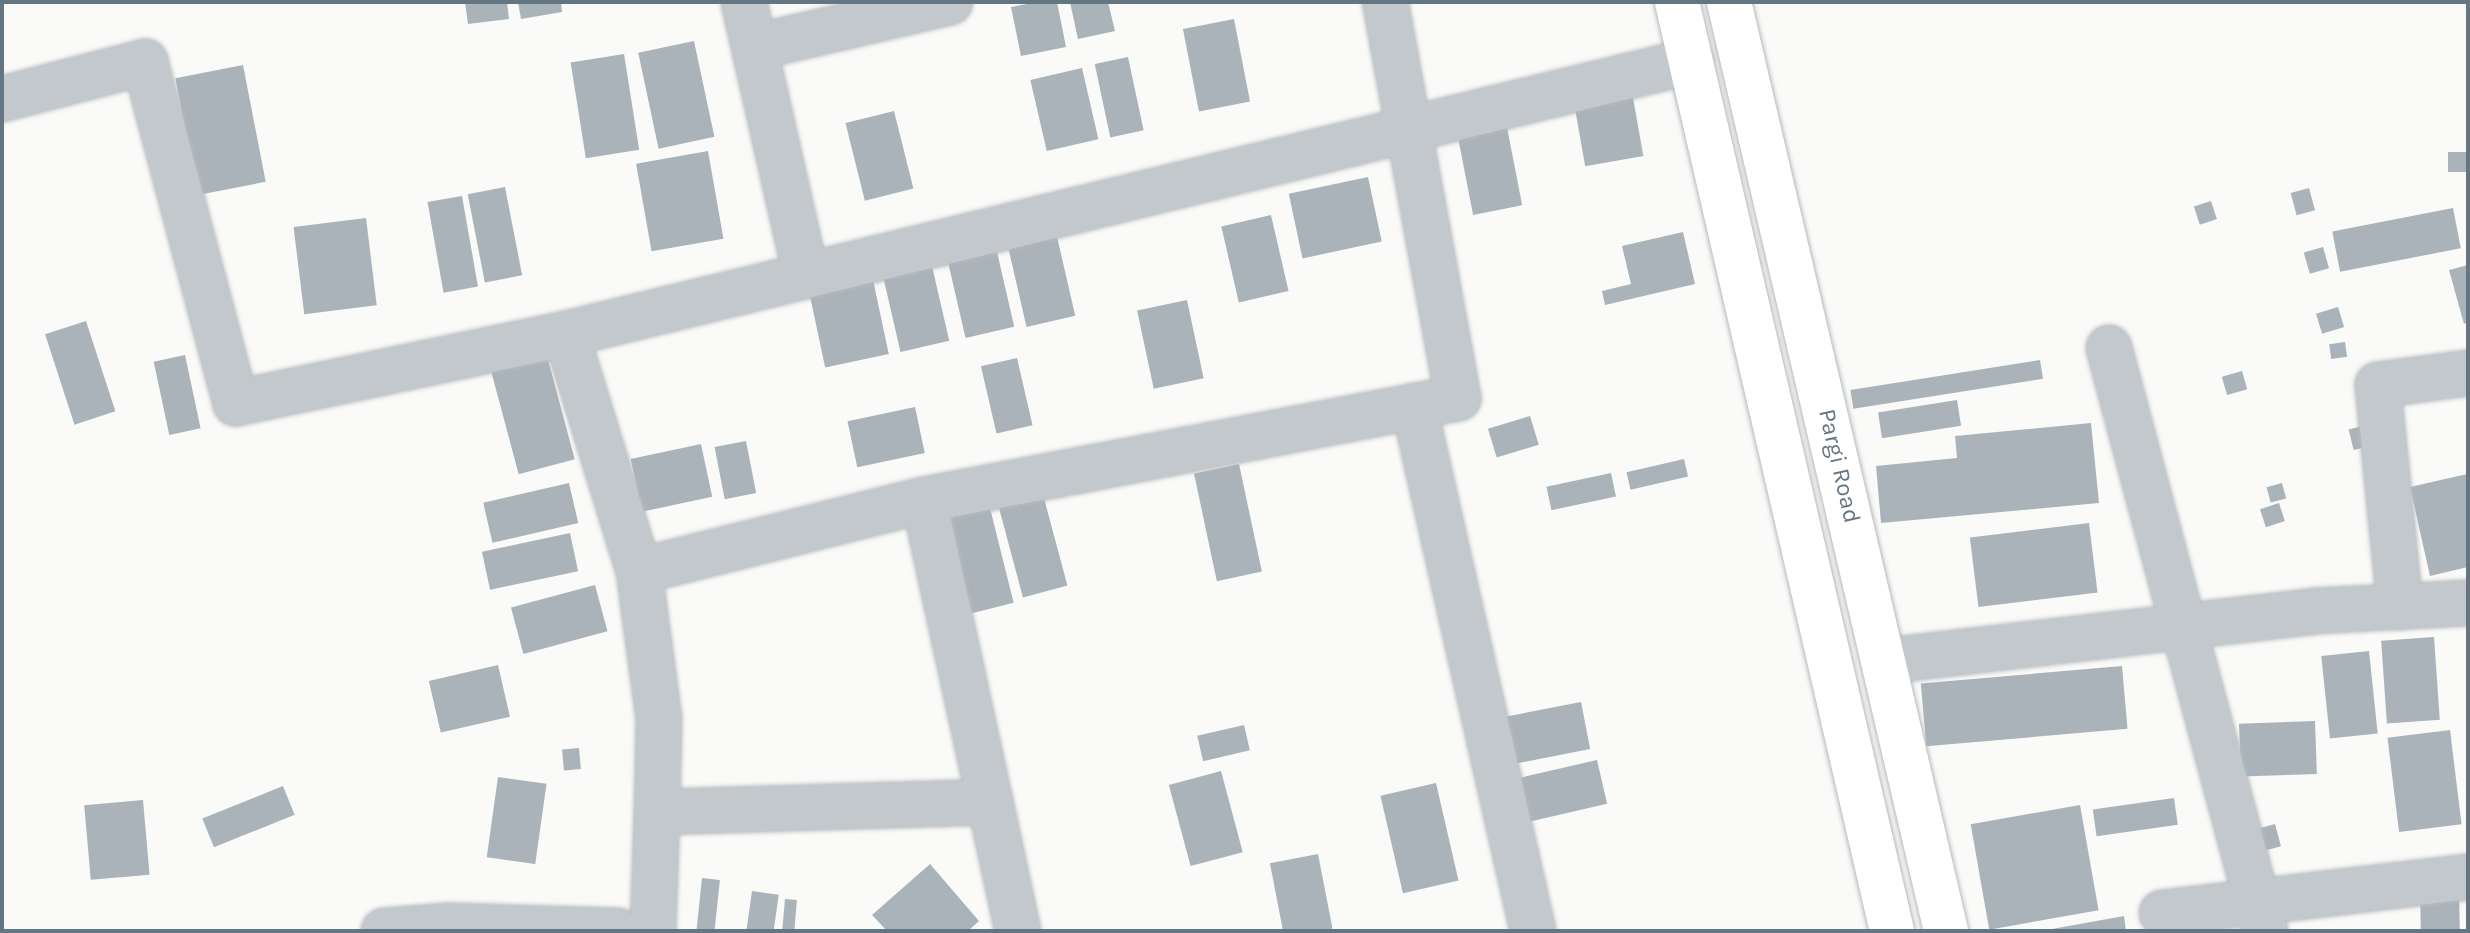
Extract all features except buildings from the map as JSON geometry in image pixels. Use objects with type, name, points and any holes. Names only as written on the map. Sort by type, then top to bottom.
[{"type":"main road","points":[[1677,2],[1892,931]]},
{"type":"main road","name":"Pargi Road","points":[[1729,2],[1946,931]]},
{"type":"main road","points":[[1743,284],[1793,273]]},
{"type":"street","points":[[744,2],[806,275]]},
{"type":"street","points":[[755,47],[950,2]]},
{"type":"street","points":[[639,571],[924,500],[1458,398],[1385,2]]},
{"type":"street","points":[[2,99],[145,62],[236,403],[566,334],[1691,61]]},
{"type":"street","points":[[566,334],[639,571],[659,719],[653,931]]},
{"type":"street","points":[[2109,348],[2181,627],[2261,916]]},
{"type":"street","points":[[2400,607],[2378,385],[2468,373]]},
{"type":"street","points":[[1414,406],[1533,931]]},
{"type":"street","points":[[924,500],[1018,931]]},
{"type":"street","points":[[1885,661],[2181,627],[2468,603]]},
{"type":"street","points":[[657,812],[990,802]]},
{"type":"street","points":[[2162,913],[2261,916],[2468,877]]},
{"type":"street","points":[[384,931],[449,926],[618,931]]}]
